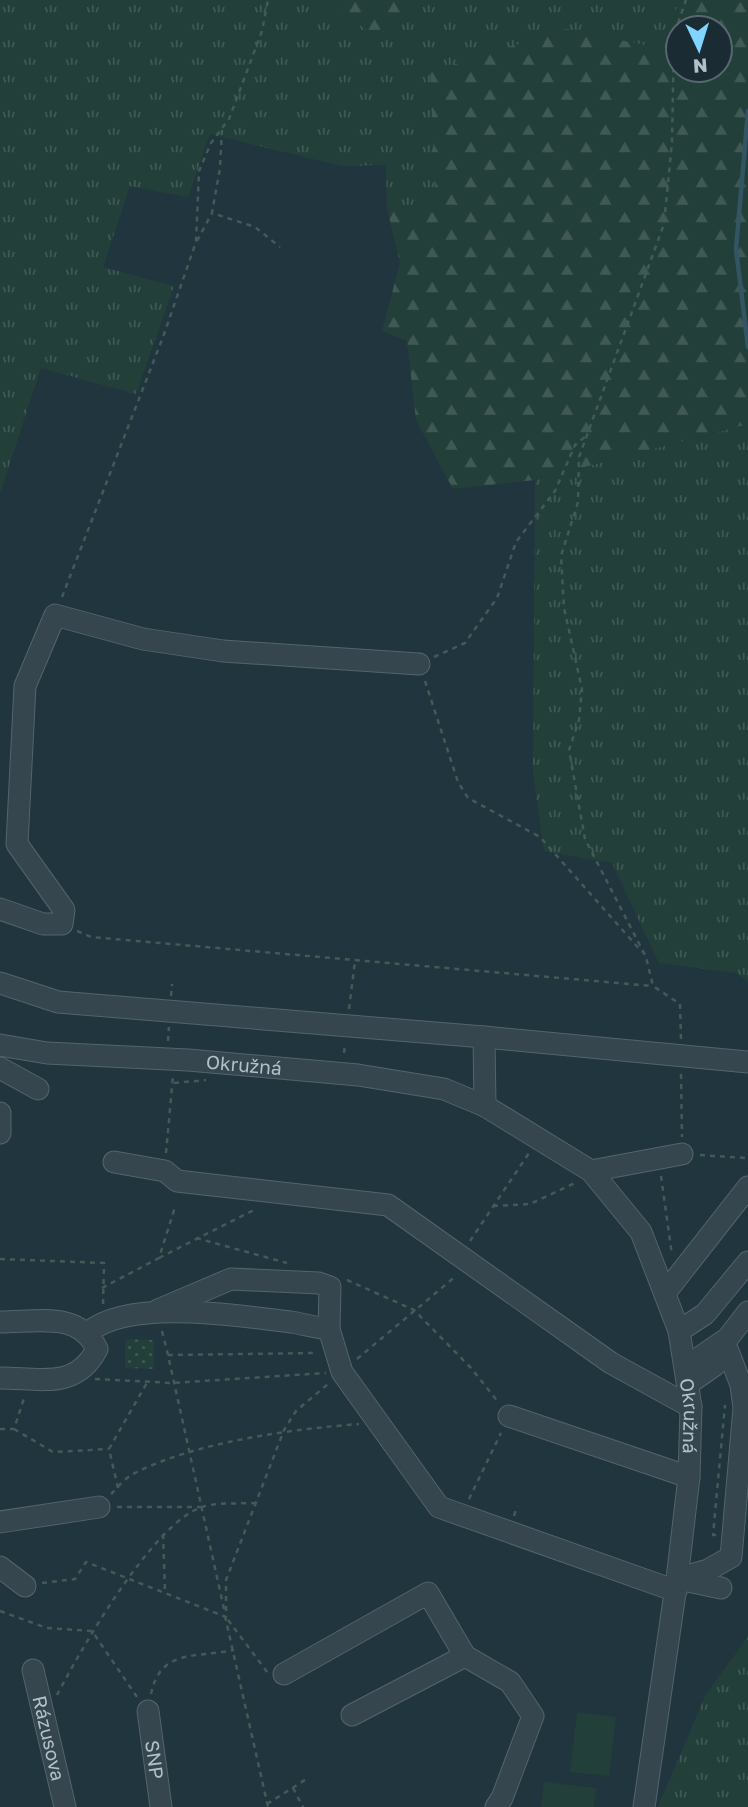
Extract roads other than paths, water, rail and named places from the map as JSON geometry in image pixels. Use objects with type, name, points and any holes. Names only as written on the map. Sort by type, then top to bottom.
[{"type":"street","points":[[0,909],[43,924],[62,924],[64,909],[17,844],[25,687],[55,614],[143,639],[223,651],[419,664]]},
{"type":"street","points":[[0,983],[58,1002],[681,1053],[748,1062]]},
{"type":"street","points":[[484,1037],[485,1106]]},
{"type":"street","name":"Okružná","points":[[0,1045],[47,1053],[173,1060],[414,1083],[444,1089],[485,1106],[591,1171],[641,1232],[680,1331],[691,1407],[689,1477],[644,1807]]},
{"type":"street","points":[[0,1068],[38,1089]]},
{"type":"street","points":[[0,1112],[4,1140]]},
{"type":"street","points":[[591,1171],[682,1154]]},
{"type":"street","points":[[114,1162],[165,1171],[177,1181],[388,1205],[611,1363],[691,1407]]},
{"type":"street","points":[[665,1293],[748,1187]]},
{"type":"street","points":[[680,1331],[705,1314],[748,1262]]},
{"type":"street","points":[[159,1318],[231,1279],[319,1283],[330,1287],[329,1329],[342,1373],[439,1507],[676,1585],[721,1588]]},
{"type":"street","points":[[688,1375],[727,1338],[748,1312]]},
{"type":"street","points":[[0,1322],[96,1326],[159,1318],[329,1329]]},
{"type":"street","points":[[0,1378],[71,1378],[88,1366],[97,1349],[96,1326]]},
{"type":"street","points":[[676,1585],[731,1557],[744,1408],[741,1385],[728,1351],[715,1365],[688,1375]]},
{"type":"street","points":[[509,1416],[689,1477]]},
{"type":"street","points":[[0,1522],[99,1507]]},
{"type":"street","points":[[0,1567],[25,1586]]},
{"type":"street","points":[[284,1674],[428,1593],[465,1656],[510,1682],[533,1716],[502,1798],[496,1807]]},
{"type":"street","points":[[352,1715],[465,1656]]},
{"type":"street","name":"Rázusova","points":[[33,1670],[65,1807]]},
{"type":"street","name":"SNP","points":[[148,1711],[161,1807]]},
{"type":"waterway","points":[[748,111],[736,249],[748,347]]}]
